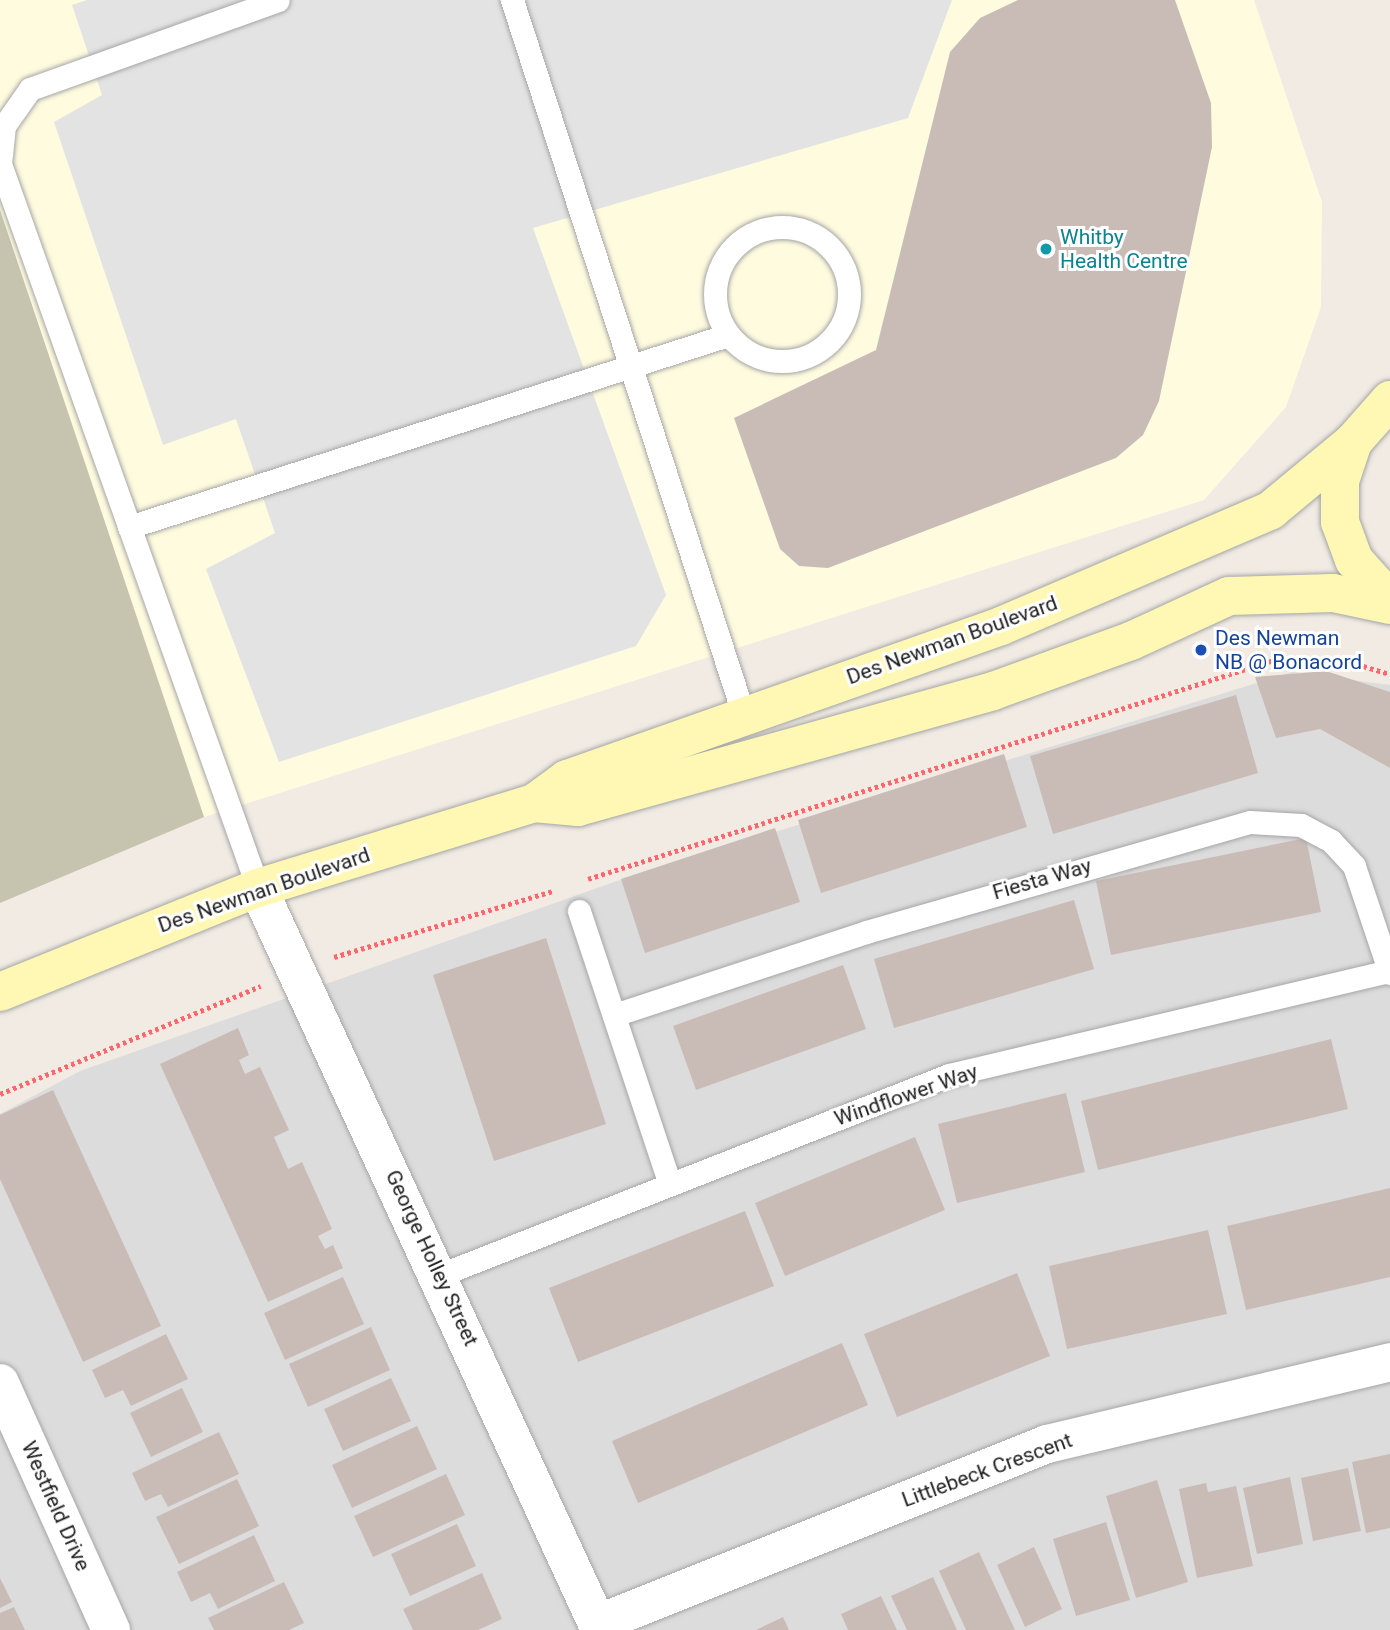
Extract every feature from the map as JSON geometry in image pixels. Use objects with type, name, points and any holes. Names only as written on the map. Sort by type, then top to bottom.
[{"type":"street","points":[[1390,400],[1353,442],[1340,481],[1340,522],[1354,560],[1390,603]]},
{"type":"street","name":"Des Newman Boulevard","points":[[0,992],[258,888],[534,803],[567,779],[743,713],[1001,626],[1210,540],[1272,510],[1353,442]]},
{"type":"street","name":"Des Newman Boulevard","points":[[534,803],[578,807],[993,691],[1131,641],[1229,596],[1333,593],[1390,603]]},
{"type":"street","name":"George Holley Street","points":[[258,888],[440,1275],[599,1627]]},
{"type":"street","name":"Littlebeck Crescent","points":[[599,1627],[1047,1444],[1390,1362]]},
{"type":"street","name":"Westfield Drive","points":[[0,1383],[111,1630]]},
{"type":"lane","points":[[258,888],[0,164],[4,125],[30,89],[278,0]]},
{"type":"lane","points":[[512,0],[743,713]]},
{"type":"lane","points":[[790,228],[830,247],[849,288],[839,331],[824,347],[784,362],[762,359],[728,335],[718,315],[717,283],[730,253],[746,237],[790,228]]},
{"type":"lane","points":[[130,527],[728,335]]},
{"type":"lane","name":"Fiesta Way","points":[[614,1015],[866,932],[1250,822],[1301,825],[1339,849],[1354,866],[1390,972]]},
{"type":"lane","points":[[579,911],[669,1181]]},
{"type":"lane","name":"Windflower Way","points":[[440,1275],[669,1181],[949,1075],[1390,972]]},
{"type":"path","points":[[582,881],[1277,659],[1350,662],[1390,674]]},
{"type":"path","points":[[357,951],[557,890]]},
{"type":"path","points":[[0,1094],[252,991]]},
{"type":"shaded area","points":[[0,0],[1254,0],[1322,202],[1321,307],[1286,407],[1204,500],[204,817],[0,210]]},
{"type":"shaded area","points":[[87,0],[952,0],[908,118],[533,228],[666,595],[636,646],[279,762],[206,569],[275,533],[236,419],[163,445],[54,122],[102,95],[72,5]]},
{"type":"shaded area","points":[[0,210],[204,817],[0,903]]},
{"type":"shaded area","points":[[1292,672],[1390,685],[1390,1630],[0,1630],[0,1114],[80,1071],[617,881]]},
{"type":"building","name":"Whitby Health Centre","points":[[1018,0],[1175,0],[1211,103],[1212,147],[1159,401],[1143,435],[1116,458],[828,568],[799,566],[780,549],[734,418],[876,350],[950,52],[980,18]]},
{"type":"building","points":[[1326,671],[1390,692],[1390,768],[1320,729],[1276,738],[1255,677]]},
{"type":"building","points":[[1236,695],[1258,773],[1053,834],[1030,756]]},
{"type":"building","points":[[1004,754],[1027,827],[821,893],[798,820]]},
{"type":"building","points":[[775,828],[800,902],[645,953],[621,879]]},
{"type":"building","points":[[1306,838],[1321,912],[1111,955],[1096,881]]},
{"type":"building","points":[[1074,900],[1094,969],[894,1028],[874,959]]},
{"type":"building","points":[[546,938],[606,1124],[494,1161],[433,975]]},
{"type":"building","points":[[843,965],[866,1029],[696,1090],[673,1026]]},
{"type":"building","points":[[238,1028],[249,1055],[239,1060],[245,1074],[260,1067],[289,1130],[274,1137],[288,1169],[302,1162],[332,1229],[318,1236],[325,1249],[333,1245],[343,1268],[268,1302],[160,1064]]},
{"type":"building","points":[[1331,1039],[1348,1109],[1098,1170],[1081,1101]]},
{"type":"building","points":[[53,1090],[161,1326],[83,1362],[0,1179],[0,1115]]},
{"type":"building","points":[[1066,1093],[1085,1172],[957,1203],[938,1124]]},
{"type":"building","points":[[915,1137],[945,1210],[785,1276],[755,1203]]},
{"type":"building","points":[[1390,1188],[1390,1277],[1246,1310],[1227,1226]]},
{"type":"building","points":[[745,1211],[774,1286],[578,1362],[549,1288]]},
{"type":"building","points":[[1208,1230],[1227,1314],[1067,1349],[1049,1266]]},
{"type":"building","points":[[1017,1273],[1050,1356],[897,1417],[864,1334]]},
{"type":"building","points":[[343,1277],[364,1324],[285,1360],[264,1313]]},
{"type":"building","points":[[371,1327],[390,1370],[308,1407],[289,1364]]},
{"type":"building","points":[[166,1334],[188,1379],[131,1406],[123,1390],[105,1398],[92,1370]]},
{"type":"building","points":[[842,1343],[868,1405],[638,1503],[612,1441]]},
{"type":"building","points":[[391,1378],[411,1421],[343,1451],[324,1409]]},
{"type":"building","points":[[182,1388],[203,1432],[151,1457],[130,1413]]},
{"type":"building","points":[[417,1426],[437,1469],[352,1508],[332,1465]]},
{"type":"building","points":[[219,1432],[239,1474],[168,1507],[161,1494],[145,1501],[132,1473]]},
{"type":"building","points":[[1390,1454],[1390,1528],[1366,1533],[1352,1462]]},
{"type":"building","points":[[1348,1468],[1361,1531],[1313,1541],[1301,1478]]},
{"type":"building","points":[[446,1474],[465,1515],[373,1557],[354,1516]]},
{"type":"building","points":[[1290,1477],[1303,1544],[1257,1554],[1243,1488]]},
{"type":"building","points":[[237,1479],[259,1526],[179,1564],[156,1517]]},
{"type":"building","points":[[1157,1480],[1188,1582],[1136,1598],[1106,1496]]},
{"type":"building","points":[[1206,1483],[1208,1492],[1236,1486],[1253,1566],[1197,1578],[1179,1489]]},
{"type":"building","points":[[1106,1522],[1130,1600],[1076,1616],[1053,1539]]},
{"type":"building","points":[[457,1524],[476,1566],[410,1596],[391,1554]]},
{"type":"building","points":[[254,1535],[275,1581],[218,1609],[210,1593],[191,1602],[177,1572]]},
{"type":"building","points":[[1034,1547],[1062,1609],[1025,1627],[997,1565]]},
{"type":"building","points":[[979,1552],[1015,1630],[966,1630],[939,1571]]},
{"type":"building","points":[[482,1573],[502,1619],[478,1630],[413,1630],[403,1609]]},
{"type":"building","points":[[933,1577],[957,1630],[907,1630],[891,1596]]},
{"type":"building","points":[[0,1578],[12,1602],[0,1608]]},
{"type":"building","points":[[284,1582],[304,1623],[289,1630],[214,1630],[208,1618]]},
{"type":"building","points":[[881,1596],[897,1630],[848,1630],[841,1614]]},
{"type":"building","points":[[14,1607],[25,1630],[0,1630],[0,1613]]},
{"type":"building","points":[[783,1617],[789,1630],[756,1630]]},
{"type":"place","name":"Whitby Health Centre","points":[[1046,249]]},
{"type":"place","name":"Des Newman NB @ Bonacord","points":[[1201,650]]}]
